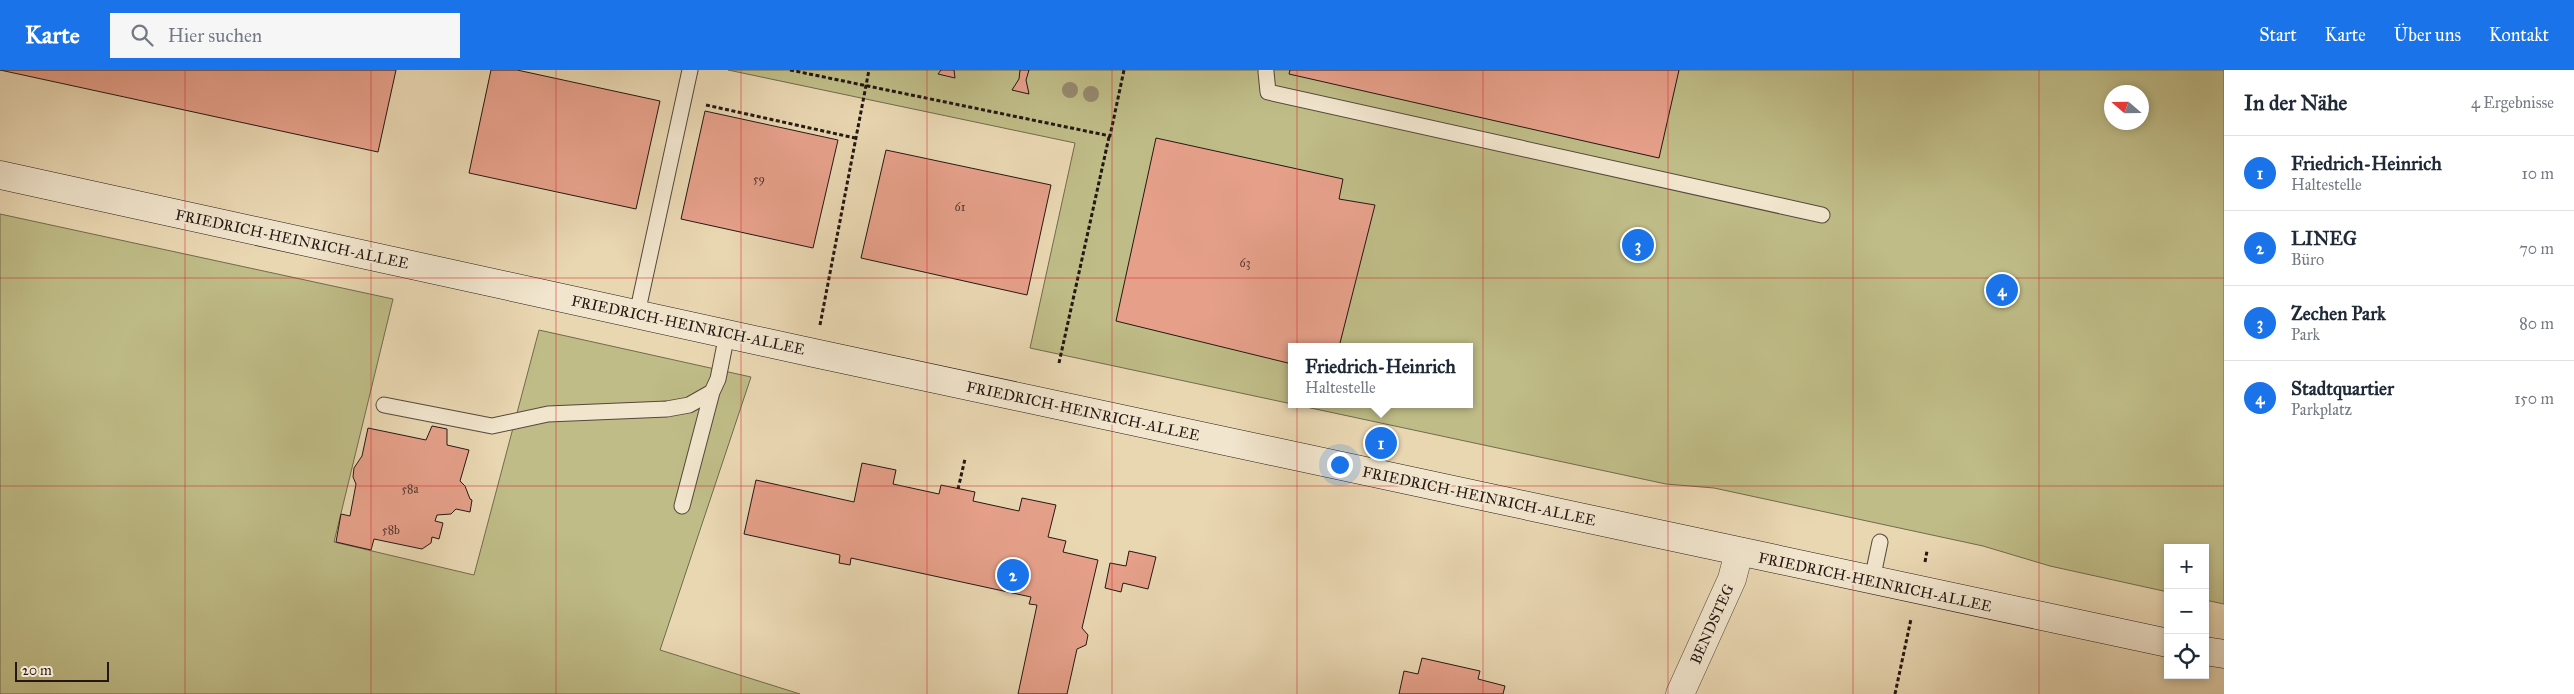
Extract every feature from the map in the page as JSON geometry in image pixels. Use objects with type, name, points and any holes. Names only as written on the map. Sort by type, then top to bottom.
[{"type":"main road","name":"FRIEDRICH-HEINRICH-ALLEE","points":[[0,175],[814,353],[2164,642]]},
{"type":"main road","name":"BENDSTEG","points":[[1680,694],[1732,579],[1739,552]]},
{"type":"main road","points":[[2209,652],[2224,654]]},
{"type":"lane","points":[[637,314],[690,70]]},
{"type":"lane","points":[[1266,72],[1268,92],[1822,215]]},
{"type":"lane","points":[[682,506],[712,392],[720,372],[727,334]]},
{"type":"lane","points":[[384,405],[492,426],[548,414],[667,408],[689,405],[712,392]]},
{"type":"lane","points":[[1872,580],[1880,542]]},
{"type":"path","points":[[790,70],[1110,136]]},
{"type":"path","points":[[814,353],[869,70]]},
{"type":"path","points":[[1059,363],[1124,70]]},
{"type":"path","points":[[684,100],[855,138]]},
{"type":"path","points":[[958,489],[965,459]]},
{"type":"path","points":[[1895,694],[1918,590]]},
{"type":"shaded area","points":[[728,70],[2224,70],[2224,604],[2209,601],[2209,544],[2164,544],[2164,591],[2050,566],[1983,546],[1714,488],[1666,484],[1311,408],[1473,408],[1473,343],[1288,343],[1288,403],[1030,348],[1075,143]]},
{"type":"shaded area","points":[[0,214],[393,299],[334,542],[474,575],[539,330],[751,377],[660,650],[800,694],[0,694]]},
{"type":"building","points":[[0,70],[396,70],[378,152]]},
{"type":"building","points":[[491,70],[517,70],[660,101],[636,209],[469,173]]},
{"type":"building","points":[[941,70],[954,70],[955,78],[938,74]]},
{"type":"building","points":[[1020,70],[1029,70],[1026,80],[1029,94],[1012,90],[1019,79]]},
{"type":"building","points":[[1290,70],[1679,70],[1659,158],[1289,74]]},
{"type":"building","points":[[705,111],[838,140],[813,248],[681,219]]},
{"type":"building","points":[[1156,138],[1343,179],[1339,199],[1375,205],[1340,343],[1288,343],[1288,363],[1116,321]]},
{"type":"building","points":[[886,150],[1051,185],[1027,295],[861,258]]},
{"type":"building","points":[[432,426],[447,429],[447,445],[469,450],[460,481],[465,486],[472,500],[470,512],[456,509],[451,514],[437,515],[435,521],[443,523],[439,539],[432,537],[431,543],[422,549],[374,539],[371,550],[336,542],[341,514],[350,516],[356,484],[353,477],[354,468],[362,456],[368,428],[426,440]]},
{"type":"building","points":[[862,463],[896,470],[893,484],[939,494],[941,485],[975,492],[973,501],[1019,511],[1022,498],[1056,505],[1048,537],[1066,541],[1063,552],[1098,560],[1082,628],[1088,635],[1086,645],[1077,649],[1067,694],[1018,694],[1037,605],[1029,604],[1031,597],[851,558],[850,565],[839,563],[840,555],[744,534],[756,480],[854,502]]},
{"type":"building","points":[[1129,551],[1156,557],[1148,589],[1123,583],[1121,592],[1105,588],[1110,563],[1126,566]]},
{"type":"building","points":[[1422,658],[1480,671],[1478,679],[1505,686],[1503,694],[1399,694],[1404,671],[1418,674]]},
{"type":"place","name":"Zechen Park","points":[[1638,245]]},
{"type":"place","name":"Stadtquartier","points":[[2002,290]]},
{"type":"place","name":"Friedrich-Heinrich","points":[[1381,443]]},
{"type":"place","name":"LINEG","points":[[1013,575]]}]
